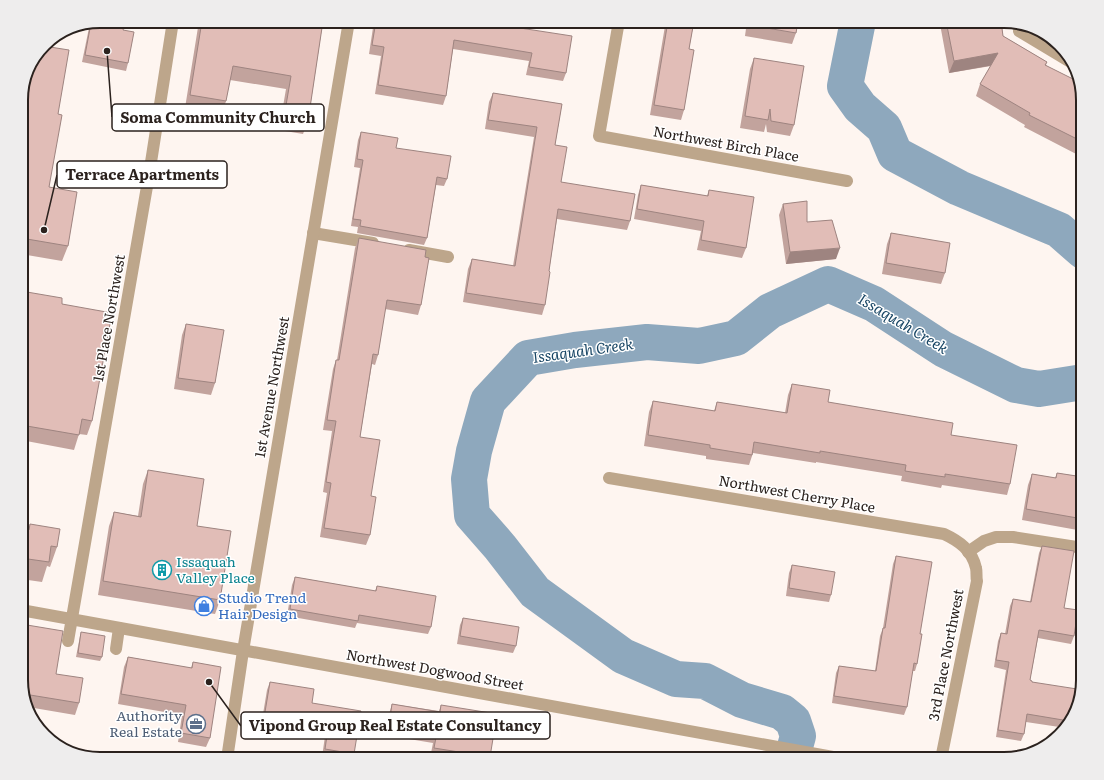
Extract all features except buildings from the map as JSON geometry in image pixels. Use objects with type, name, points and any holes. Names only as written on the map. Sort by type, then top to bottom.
[{"type":"street","name":"1st Place Northwest","points":[[68,641],[149,176],[172,28]]},
{"type":"street","name":"1st Avenue Northwest","points":[[228,752],[243,651],[348,28]]},
{"type":"street","name":"Northwest Birch Place","points":[[618,28],[599,136],[847,181]]},
{"type":"street","points":[[1019,31],[1060,56]]},
{"type":"street","points":[[314,233],[381,245]]},
{"type":"street","points":[[396,248],[448,257]]},
{"type":"street","name":"Northwest Cherry Place","points":[[609,478],[944,534],[956,540],[970,555]]},
{"type":"street","points":[[970,555],[984,541],[996,537],[1013,537],[1076,547]]},
{"type":"street","name":"3rd Place Northwest","points":[[942,752],[976,581],[976,568],[970,555]]},
{"type":"street","name":"Northwest Dogwood Street","points":[[28,611],[804,752]]},
{"type":"street","points":[[116,649],[119,628]]},
{"type":"waterway","name":"Issaquah Creek","points":[[857,28],[845,86],[860,107],[884,128],[895,154],[959,188],[1059,230],[1076,245]]},
{"type":"waterway","name":"Issaquah Creek","points":[[794,752],[798,736],[793,721],[782,712],[742,700],[705,681],[676,679],[623,656],[535,592],[500,547],[472,515],[469,479],[474,451],[488,401],[528,358],[575,350],[647,342],[699,346],[736,338],[770,311],[828,284],[874,304],[943,349],[1016,385],[1039,389],[1076,383]]},
{"type":"place","name":"Soma Community Church","points":[[107,51]]},
{"type":"place","name":"Terrace Apartments","points":[[44,230]]},
{"type":"place","name":"Issaquah Valley Place","points":[[162,570]]},
{"type":"place","name":"Studio Trend Hair Design","points":[[204,606]]},
{"type":"place","name":"Vipond Group Real Estate Consultancy","points":[[209,682]]},
{"type":"place","name":"Authority Real Estate","points":[[196,724]]}]
